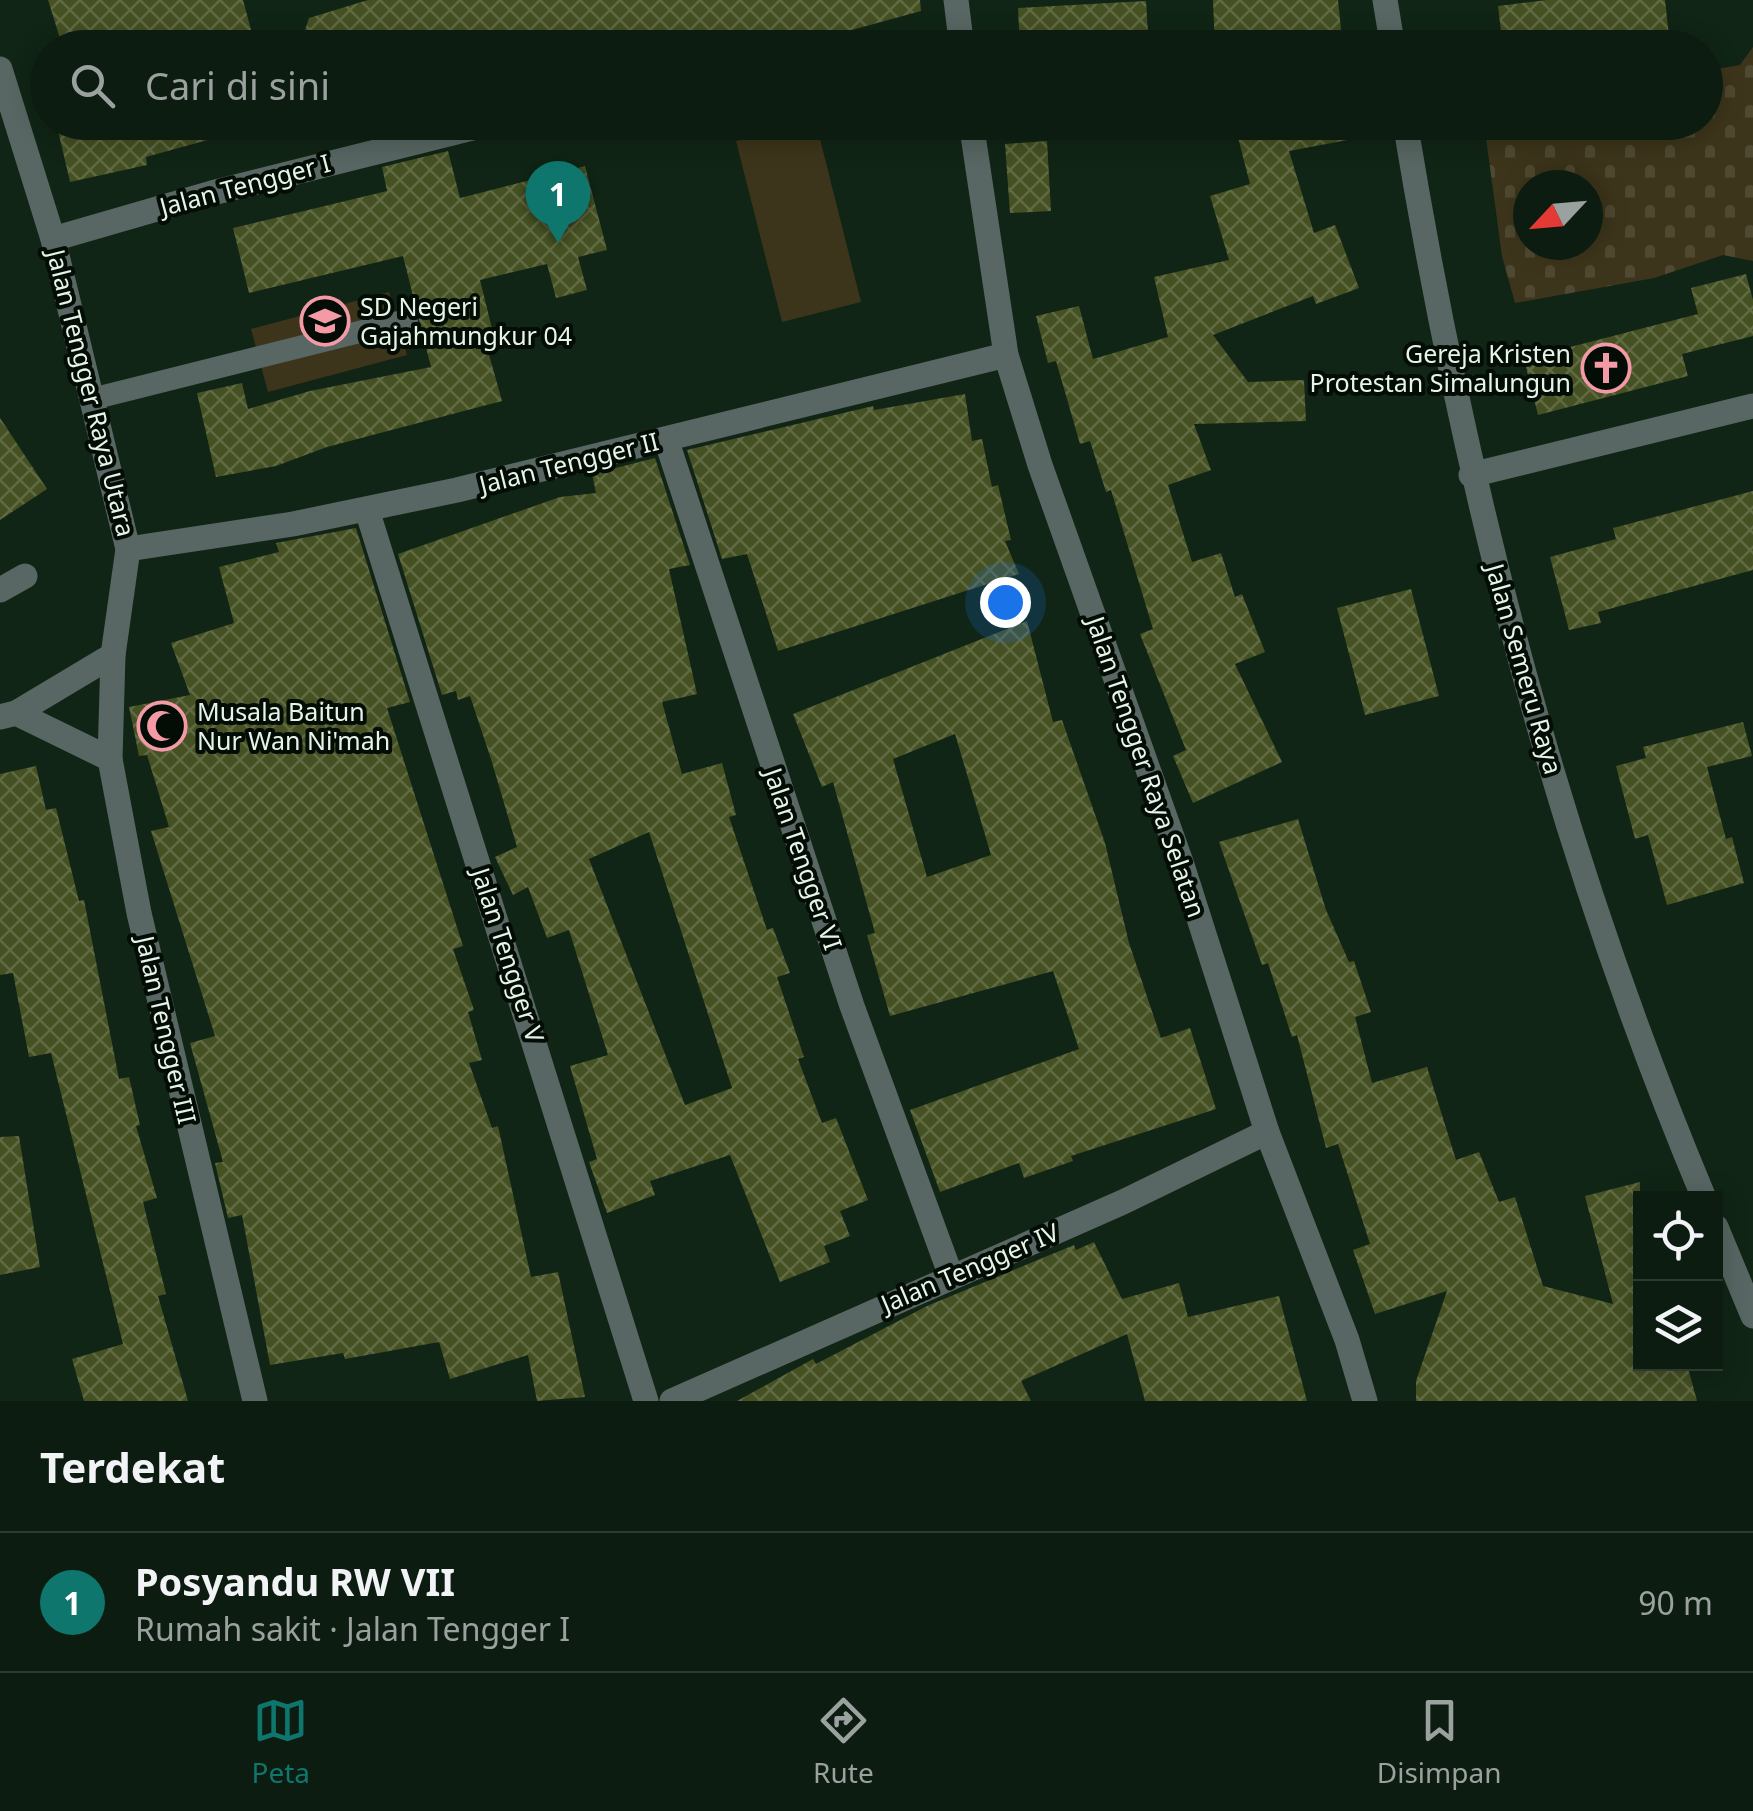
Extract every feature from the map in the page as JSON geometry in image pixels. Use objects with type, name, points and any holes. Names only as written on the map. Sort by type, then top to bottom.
[{"type":"street","points":[[956,0],[960,30]]},
{"type":"street","points":[[1385,0],[1390,30]]},
{"type":"street","name":"Jalan Tengger Raya Utara","points":[[0,69],[54,238],[96,398],[128,549],[113,655]]},
{"type":"street","name":"Jalan Tengger I","points":[[54,238],[212,192],[423,140]]},
{"type":"street","name":"Jalan Tengger Raya Selatan","points":[[974,140],[1006,356],[1187,882],[1267,1132],[1347,1340],[1365,1401]]},
{"type":"street","name":"Jalan Semeru Raya","points":[[1408,140],[1438,318],[1471,476],[1586,886],[1701,1191]]},
{"type":"street","name":"Jalan Tengger II","points":[[128,549],[367,510],[1006,356]]},
{"type":"street","points":[[1471,476],[1753,406]]},
{"type":"street","name":"Jalan Tengger VI","points":[[666,439],[822,919],[951,1276]]},
{"type":"street","name":"Jalan Tengger V","points":[[367,510],[646,1401]]},
{"type":"street","points":[[0,590],[25,576]]},
{"type":"street","points":[[8,715],[113,655]]},
{"type":"street","name":"Jalan Tengger III","points":[[113,655],[110,759],[139,913],[255,1401]]},
{"type":"street","points":[[8,715],[110,759]]},
{"type":"street","name":"Jalan Tengger IV","points":[[672,1401],[1123,1202],[1267,1132]]},
{"type":"street","points":[[1723,1244],[1753,1316]]},
{"type":"lane","points":[[96,398],[407,320]]},
{"type":"green space","points":[[1753,47],[1753,261],[1723,255],[1654,278],[1515,303],[1502,256],[1486,140],[1723,140],[1723,68],[1740,65]]},
{"type":"green space","points":[[820,140],[861,302],[782,322],[736,141]]},
{"type":"green space","points":[[389,292],[407,355],[268,392],[251,329]]},
{"type":"building","points":[[48,0],[243,0],[251,30],[57,30]]},
{"type":"building","points":[[368,0],[920,0],[921,11],[852,30],[305,30],[309,18]]},
{"type":"building","points":[[1213,0],[1338,0],[1341,30],[1214,30]]},
{"type":"building","points":[[1547,0],[1665,0],[1668,30],[1501,30],[1498,6]]},
{"type":"building","points":[[1146,1],[1148,30],[1019,30],[1018,8]]},
{"type":"building","points":[[60,140],[208,140],[146,157],[147,165],[70,182]]},
{"type":"building","points":[[1239,140],[1348,140],[1289,151],[1314,233],[1335,225],[1359,288],[1316,304],[1313,296],[1213,335],[1248,382],[1304,380],[1306,421],[1194,424],[1211,470],[1168,485],[1192,562],[1221,553],[1235,597],[1242,594],[1265,652],[1235,664],[1282,762],[1193,803],[1173,756],[1186,750],[1140,634],[1153,629],[1111,490],[1106,492],[1090,441],[1080,444],[1056,361],[1048,363],[1036,316],[1079,306],[1093,359],[1168,337],[1154,277],[1229,260],[1210,196],[1250,184]]},
{"type":"building","points":[[1047,141],[1051,211],[1010,213],[1005,144]]},
{"type":"building","points":[[448,151],[460,198],[585,166],[607,250],[578,257],[587,290],[556,298],[547,264],[480,280],[497,349],[488,351],[502,401],[327,447],[276,466],[216,477],[197,393],[242,383],[248,409],[310,391],[431,367],[403,256],[249,293],[233,228],[387,191],[382,167]]},
{"type":"building","name":"Gereja Kristen Protestan Simalungun","points":[[1746,274],[1753,300],[1753,336],[1682,354],[1688,376],[1538,415],[1524,359],[1698,314],[1691,288]]},
{"type":"building","points":[[965,394],[972,441],[982,439],[992,487],[998,485],[1011,540],[1005,541],[1019,574],[778,651],[747,554],[722,559],[687,450],[873,406],[874,410]]},
{"type":"building","points":[[0,418],[47,489],[0,520]]},
{"type":"building","points":[[655,458],[690,565],[669,569],[697,694],[662,702],[682,774],[722,763],[736,815],[729,817],[767,930],[773,928],[790,973],[777,977],[804,1057],[798,1059],[822,1123],[836,1118],[868,1200],[840,1211],[850,1236],[824,1246],[830,1262],[780,1282],[730,1155],[650,1181],[655,1195],[607,1213],[589,1162],[597,1159],[570,1066],[608,1055],[569,930],[547,938],[528,887],[513,895],[495,857],[517,847],[491,759],[470,696],[458,700],[456,691],[442,695],[398,554],[560,497],[596,493],[592,474]],"holes":[[[649,832],[732,1088],[685,1105],[589,859]]]},
{"type":"building","points":[[1753,491],[1753,570],[1598,612],[1601,623],[1569,630],[1550,557],[1616,539],[1613,528]]},
{"type":"building","points":[[356,528],[410,702],[387,708],[463,946],[453,949],[474,1010],[468,1012],[482,1060],[469,1063],[492,1128],[498,1126],[531,1277],[558,1272],[585,1397],[537,1401],[528,1355],[450,1379],[439,1342],[345,1359],[343,1353],[270,1365],[242,1215],[228,1218],[215,1163],[223,1162],[190,1043],[215,1036],[151,831],[169,827],[147,755],[139,756],[129,707],[190,695],[171,643],[234,623],[219,567],[279,552],[276,543]]},
{"type":"building","points":[[1411,589],[1439,696],[1365,715],[1337,608]]},
{"type":"building","points":[[1027,621],[1053,722],[1062,720],[1105,843],[1129,943],[1161,1038],[1190,1028],[1216,1109],[1071,1156],[1073,1161],[1024,1178],[1019,1163],[940,1192],[910,1110],[1079,1049],[1053,971],[890,1016],[867,935],[875,933],[833,782],[822,787],[793,714]],"holes":[[[955,734],[991,855],[927,877],[893,759]]]},
{"type":"building","points":[[1743,722],[1752,756],[1707,767],[1726,839],[1732,837],[1744,883],[1667,905],[1648,835],[1635,839],[1616,766],[1646,758],[1643,747]]},
{"type":"building","points":[[36,766],[46,810],[56,808],[79,901],[84,900],[119,1079],[129,1077],[140,1125],[136,1126],[157,1198],[143,1202],[166,1294],[158,1296],[188,1401],[84,1401],[72,1359],[123,1344],[51,1053],[29,1057],[13,973],[0,975],[0,774]]},
{"type":"building","points":[[1298,819],[1326,910],[1349,962],[1354,961],[1371,1012],[1355,1017],[1372,1083],[1427,1067],[1456,1160],[1479,1152],[1499,1202],[1515,1197],[1543,1286],[1613,1304],[1585,1196],[1640,1182],[1640,1191],[1633,1191],[1633,1371],[1689,1371],[1697,1401],[1416,1401],[1416,1381],[1447,1291],[1375,1314],[1353,1250],[1370,1244],[1338,1144],[1326,1148],[1297,1035],[1292,1037],[1268,963],[1262,965],[1219,842]]},
{"type":"building","points":[[19,1136],[40,1267],[0,1275],[0,1137]]},
{"type":"building","points":[[1094,1242],[1122,1299],[1179,1283],[1188,1317],[1279,1296],[1307,1401],[1145,1401],[1127,1334],[1021,1381],[1031,1401],[737,1401],[813,1359],[816,1364],[927,1306],[1074,1245],[1076,1250]]},
{"type":"place","name":"Posyandu RW VII","points":[[558,243]]},
{"type":"place","name":"SD Negeri Gajahmungkur 04","points":[[325,321]]},
{"type":"place","name":"Gereja Kristen Protestan Simalungun","points":[[1606,368]]},
{"type":"place","name":"Musala Baitun Nur Wan Ni'mah","points":[[162,726]]}]
